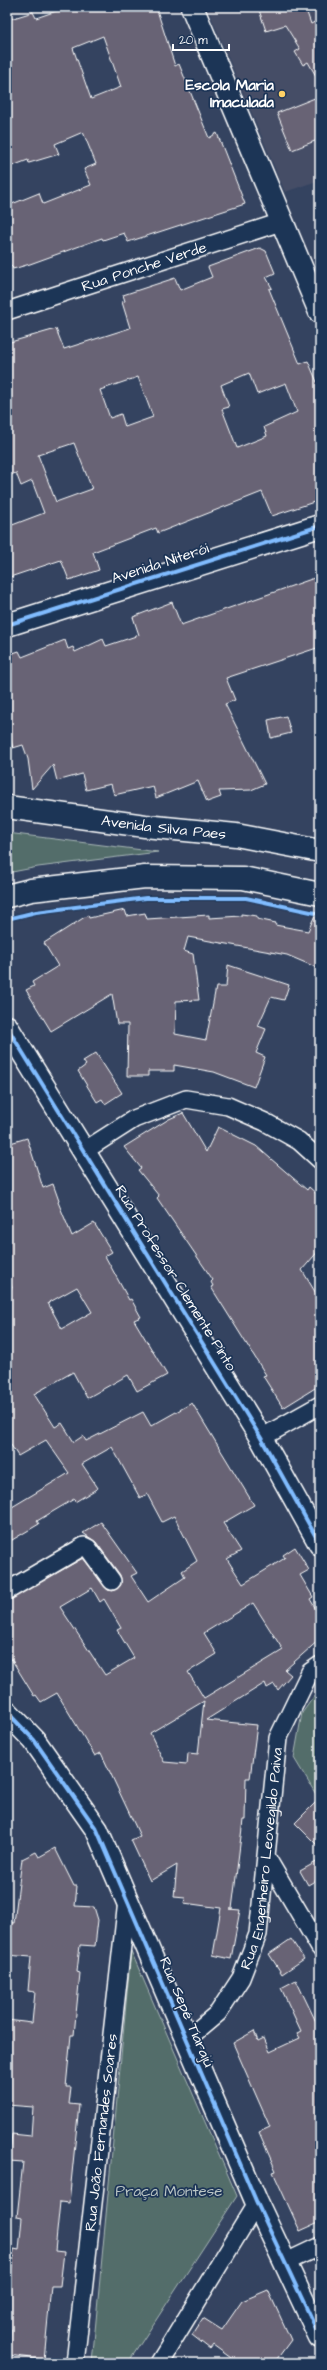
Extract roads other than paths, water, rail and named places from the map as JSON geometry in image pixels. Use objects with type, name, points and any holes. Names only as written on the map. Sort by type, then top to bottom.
[{"type":"street","points":[[192,7],[281,222],[315,284],[320,312]]},
{"type":"street","name":"Rua Ponche Verde","points":[[7,311],[281,222]]},
{"type":"street","name":"Avenida Niterói","points":[[7,625],[320,526]]},
{"type":"street","name":"Avenida Silva Paes","points":[[7,807],[146,826],[236,834],[320,851]]},
{"type":"street","points":[[7,896],[31,890],[145,877],[243,878],[320,894]]},
{"type":"street","name":"Rua Professor Clemente Pinto","points":[[7,1027],[261,1438],[320,1544]]},
{"type":"street","points":[[84,1151],[134,1119],[186,1099],[228,1106],[265,1122],[299,1141],[320,1160]]},
{"type":"street","points":[[261,1438],[320,1405]]},
{"type":"street","points":[[7,1591],[84,1546],[88,1548],[112,1581]]},
{"type":"street","name":"Rua Engenheiro Leovegildo Paiva","points":[[186,2040],[218,2013],[241,1978],[258,1934],[267,1858],[278,1738],[310,1672],[320,1665]]},
{"type":"street","name":"Rua Sepé Tiarajú","points":[[7,1712],[34,1740],[96,1830],[257,2202],[284,2263],[320,2337]]},
{"type":"street","points":[[267,1858],[320,1948]]},
{"type":"street","name":"Rua João Fernandes Soares","points":[[76,2363],[127,1901]]},
{"type":"street","points":[[159,2363],[257,2202]]},
{"type":"street","points":[[284,2263],[320,2246]]},
{"type":"place","name":"Escola Maria Imaculada","points":[[282,94]]},
{"type":"park label","name":"Praça Montese","points":[[169,2191]]}]
